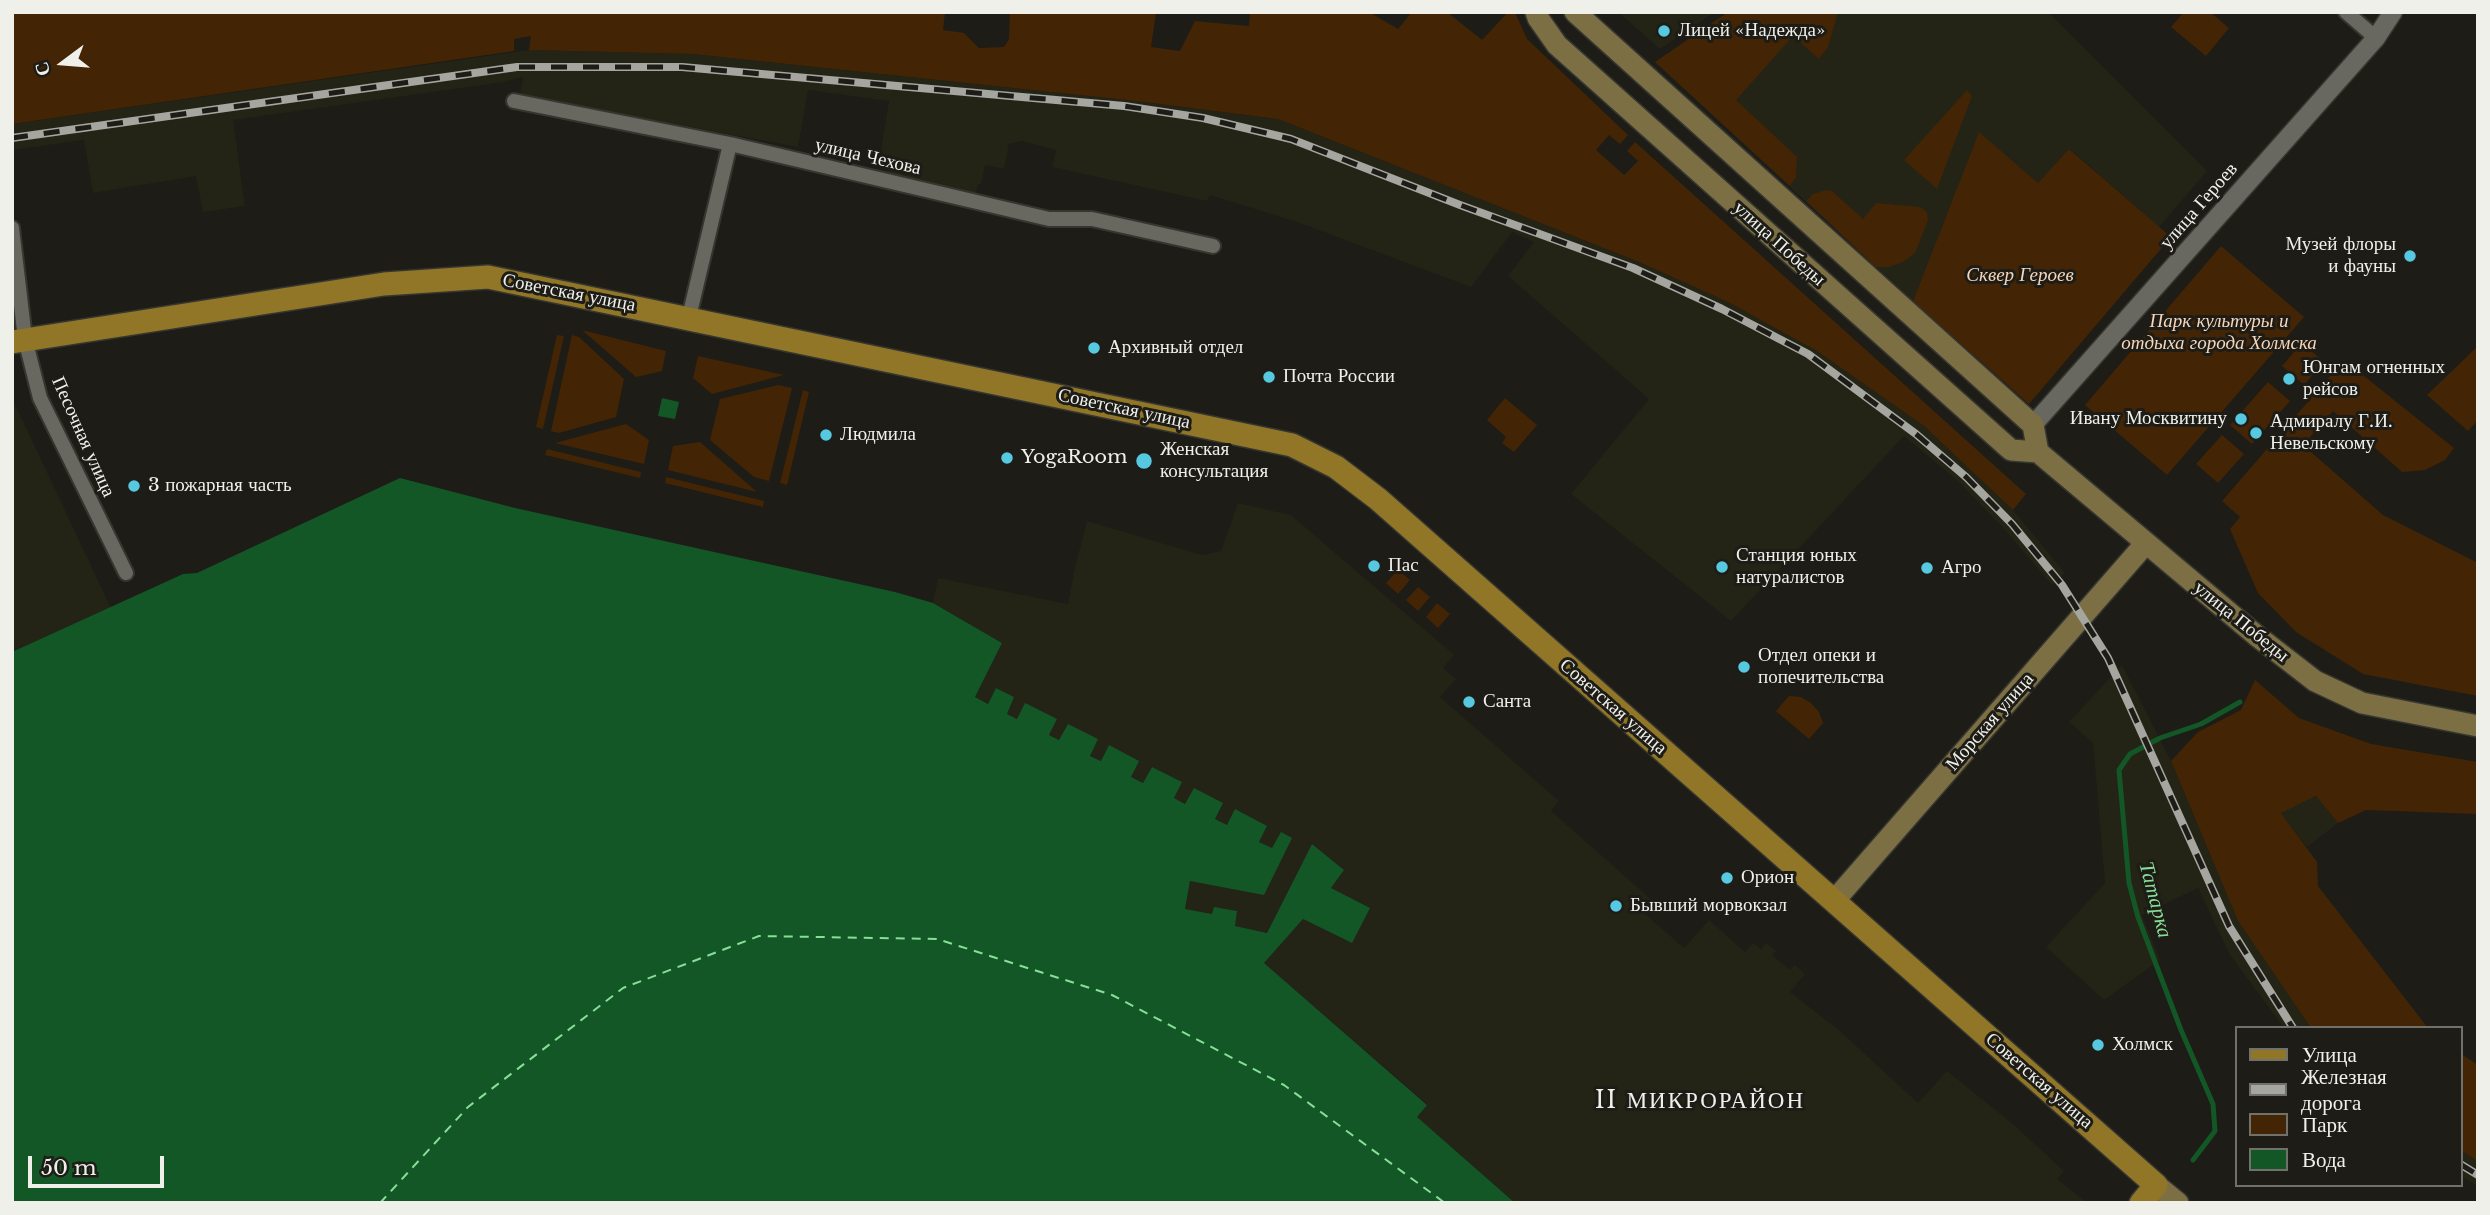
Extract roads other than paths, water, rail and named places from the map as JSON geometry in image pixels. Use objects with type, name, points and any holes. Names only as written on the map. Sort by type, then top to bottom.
[{"type":"main road","name":"улица Победы","points":[[1536,12],[1557,45],[2011,450],[2038,452],[2257,636],[2315,681],[2362,703],[2478,726]]},
{"type":"main road","name":"улица Победы","points":[[1575,12],[2033,425]]},
{"type":"main road","name":"Советская улица","points":[[19,340],[384,284],[488,277],[1292,445],[1336,467],[1378,499],[2178,1203]]},
{"type":"main road","points":[[2033,425],[2038,452]]},
{"type":"main road","name":"Морская улица","points":[[1835,901],[2146,543]]},
{"type":"main road","points":[[2141,1203],[2156,1185]]},
{"type":"street","points":[[2346,12],[2376,38]]},
{"type":"street","name":"улица Героев","points":[[2033,425],[2376,38],[2393,12]]},
{"type":"street","name":"улица Чехова","points":[[514,101],[730,144],[1049,219],[1092,219],[1213,246]]},
{"type":"street","points":[[689,317],[730,144]]},
{"type":"street","name":"Песочная улица","points":[[12,228],[19,340],[40,398],[125,573]]},
{"type":"water","points":[[662,398],[679,402],[675,419],[658,416]]},
{"type":"water","points":[[400,478],[515,508],[895,592],[933,603],[1002,643],[975,697],[988,704],[996,688],[1014,697],[1007,714],[1017,719],[1025,703],[1057,719],[1049,735],[1059,740],[1068,724],[1098,739],[1090,756],[1101,761],[1109,745],[1139,761],[1131,777],[1143,783],[1152,767],[1182,782],[1174,798],[1185,804],[1194,788],[1223,803],[1215,819],[1227,825],[1235,809],[1267,826],[1259,842],[1272,848],[1281,832],[1292,838],[1264,895],[1190,881],[1185,909],[1212,914],[1214,907],[1237,911],[1235,926],[1267,933],[1312,844],[1344,870],[1331,888],[1370,908],[1352,943],[1303,919],[1264,963],[1427,1105],[1417,1117],[1515,1203],[12,1203],[12,652],[183,574],[197,573]]},
{"type":"waterway","name":"Татарка","points":[[2193,1160],[2215,1131],[2213,1104],[2181,1030],[2138,917],[2129,883],[2119,770],[2130,754],[2160,738],[2201,724],[2240,702]]},
{"type":"railway","points":[[12,138],[517,67],[682,67],[1124,106],[1203,118],[1291,139],[1460,205],[1633,268],[1722,309],[1808,354],[1916,434],[1966,477],[2012,524],[2062,585],[2108,658],[2229,926],[2292,1026]]},
{"type":"railway","points":[[2462,1165],[2478,1175]]},
{"type":"place","name":"Лицей «Надежда»","points":[[1664,31]]},
{"type":"place","name":"Музей флоры и фауны","points":[[2410,256]]},
{"type":"place","name":"Архивный отдел","points":[[1094,348]]},
{"type":"place","name":"Почта России","points":[[1269,377]]},
{"type":"place","name":"Юнгам огненных рейсов","points":[[2289,379]]},
{"type":"place","name":"Ивану Москвитину","points":[[2241,419]]},
{"type":"place","name":"Адмиралу Г.И. Невельскому","points":[[2256,433]]},
{"type":"place","name":"Людмила","points":[[826,435]]},
{"type":"place","name":"YogaRoom","points":[[1007,458]]},
{"type":"place","name":"Женская консультация","points":[[1144,461]]},
{"type":"place","name":"3 пожарная часть","points":[[134,486]]},
{"type":"place","name":"Пас","points":[[1374,566]]},
{"type":"place","name":"Станция юных натуралистов","points":[[1722,567]]},
{"type":"place","name":"Агро","points":[[1927,568]]},
{"type":"place","name":"Отдел опеки и попечительства","points":[[1744,667]]},
{"type":"place","name":"Санта","points":[[1469,702]]},
{"type":"place","name":"Орион","points":[[1727,878]]},
{"type":"place","name":"Бывший морвокзал","points":[[1616,906]]},
{"type":"place","name":"Холмск","points":[[2098,1045]]},
{"type":"district","name":"II МИКРОРАЙОН","points":[[1700,1102]]},
{"type":"park label","name":"Сквер Героев","points":[[2020,276]]},
{"type":"park label","name":"Парк культуры и отдыха города Холмска","points":[[2219,333]]}]
